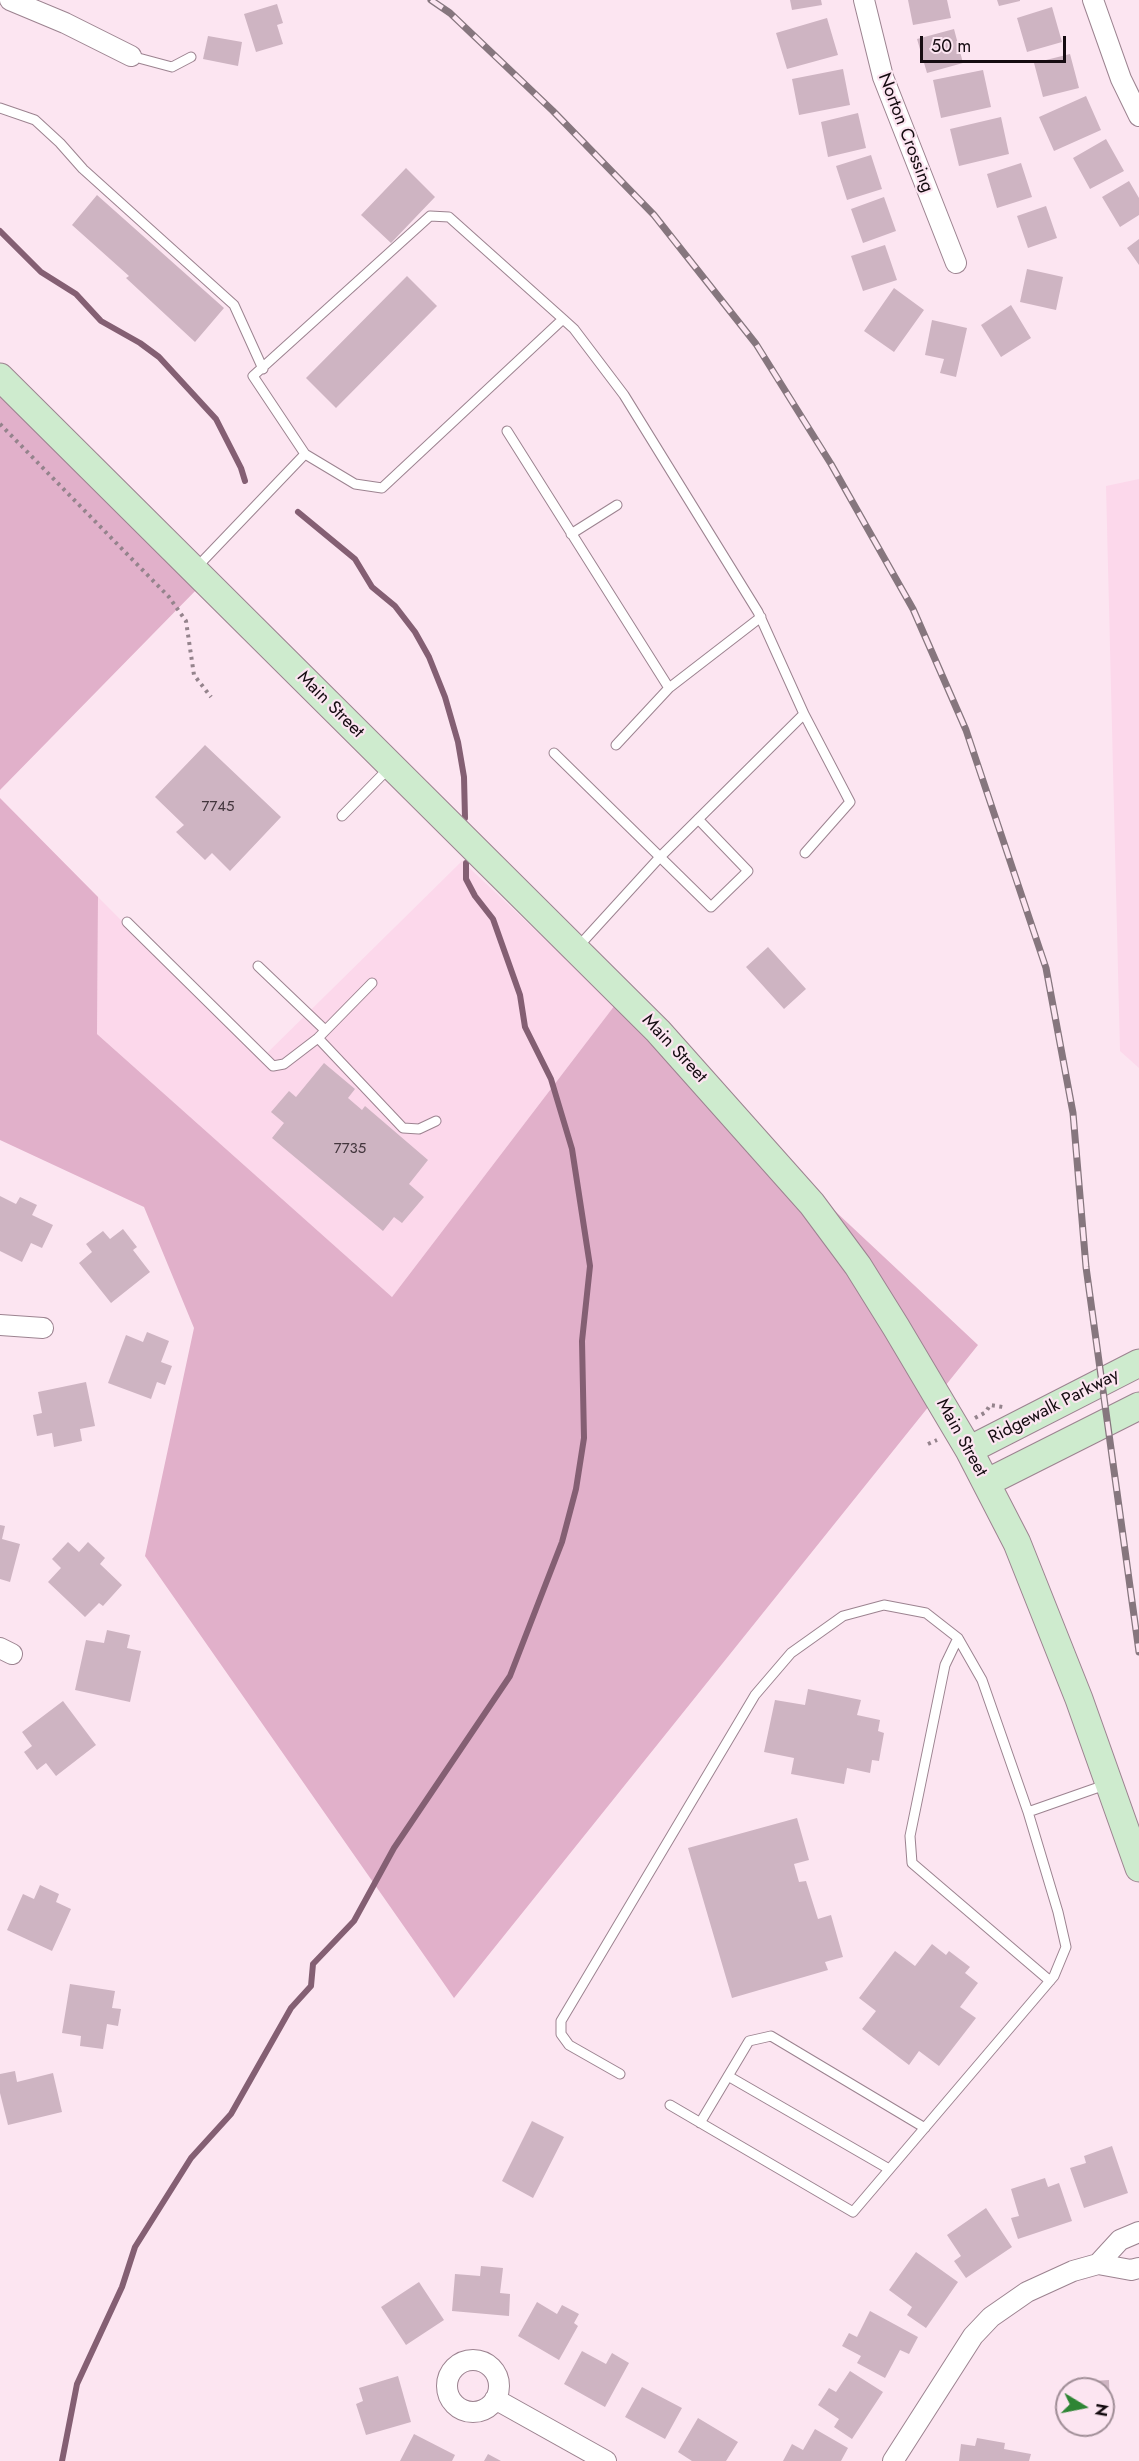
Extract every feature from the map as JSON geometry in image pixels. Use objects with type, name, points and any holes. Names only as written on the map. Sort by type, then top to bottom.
[{"type":"main road","name":"Main Street","points":[[0,377],[658,1032],[812,1204],[858,1266],[897,1327],[969,1450],[1017,1543],[1045,1608],[1139,1868]]},
{"type":"main road","name":"Ridgewalk Parkway","points":[[969,1450],[1139,1363]]},
{"type":"main road","name":"Ridgewalk Parkway","points":[[986,1483],[1139,1406]]},
{"type":"street","points":[[10,0],[65,23],[131,56]]},
{"type":"street","name":"Norton Crossing","points":[[864,0],[883,77],[956,263]]},
{"type":"street","points":[[1093,0],[1121,79],[1139,116]]},
{"type":"street","points":[[0,1325],[43,1328]]},
{"type":"street","points":[[1098,2264],[1120,2240],[1139,2232]]},
{"type":"street","points":[[893,2461],[973,2336],[991,2317],[1018,2297],[1049,2280],[1098,2264],[1131,2270],[1139,2268]]},
{"type":"street","points":[[495,2399],[606,2461]]},
{"type":"lane","points":[[131,56],[172,67],[191,57]]},
{"type":"lane","points":[[0,108],[35,120],[83,169],[234,305],[262,369]]},
{"type":"lane","points":[[563,319],[382,488],[355,483],[305,454],[253,376],[430,216],[449,217],[563,319],[574,329],[624,395],[761,617],[804,714],[850,802],[805,853]]},
{"type":"lane","points":[[507,431],[669,688]]},
{"type":"lane","points":[[194,570],[305,454]]},
{"type":"lane","points":[[571,534],[617,505]]},
{"type":"lane","points":[[616,745],[669,688],[761,617]]},
{"type":"lane","points":[[576,950],[660,857],[804,714]]},
{"type":"lane","points":[[554,753],[711,908],[748,871],[698,819]]},
{"type":"lane","points":[[342,816],[391,766]]},
{"type":"lane","points":[[127,922],[273,1066],[284,1064],[318,1038],[372,983]]},
{"type":"lane","points":[[258,966],[325,1030]]},
{"type":"lane","points":[[318,1038],[403,1128],[418,1129],[436,1121]]},
{"type":"lane","points":[[620,2074],[569,2045],[561,2034],[561,2021],[755,1695],[791,1653],[843,1616],[884,1605],[926,1613],[958,1638],[982,1680],[1028,1812],[1066,1947],[1050,1981],[853,2212],[670,2105]]},
{"type":"lane","points":[[958,1638],[945,1665],[910,1836],[912,1863],[1050,1981]]},
{"type":"lane","points":[[1028,1812],[1108,1784]]},
{"type":"lane","points":[[700,2123],[749,2041],[771,2036],[925,2128]]},
{"type":"lane","points":[[728,2076],[889,2169]]},
{"type":"path","points":[[0,424],[169,597],[186,621],[194,675],[211,697]]},
{"type":"shaded area","points":[[0,386],[201,585],[0,790]]},
{"type":"shaded area","points":[[1139,479],[1139,1068],[1120,1051],[1106,486]]},
{"type":"shaded area","points":[[0,798],[98,897],[97,1034],[392,1297],[615,1005],[978,1345],[454,1998],[145,1556],[194,1328],[144,1207],[0,1140]]},
{"type":"shaded area","points":[[462,861],[615,1005],[392,1297],[97,1034],[98,897],[260,1060]]},
{"type":"building","points":[[790,0],[821,0],[822,5],[792,10]]},
{"type":"building","points":[[908,0],[947,0],[951,18],[913,25]]},
{"type":"building","points":[[997,0],[1020,0],[1020,1],[999,6]]},
{"type":"building","points":[[277,4],[283,23],[277,25],[283,44],[256,52],[244,14]]},
{"type":"building","points":[[1052,7],[1062,42],[1027,52],[1017,18]]},
{"type":"building","points":[[827,18],[838,55],[787,69],[776,33]]},
{"type":"building","points":[[954,29],[963,63],[927,73],[917,39]]},
{"type":"building","points":[[208,36],[242,42],[238,66],[203,59]]},
{"type":"building","points":[[1070,54],[1079,88],[1043,97],[1034,63]]},
{"type":"building","points":[[843,69],[850,105],[799,115],[792,79]]},
{"type":"building","points":[[983,70],[991,107],[941,118],[933,80]]},
{"type":"building","points":[[1086,96],[1101,130],[1054,151],[1039,117]]},
{"type":"building","points":[[858,113],[866,148],[828,157],[821,122]]},
{"type":"building","points":[[1001,117],[1009,154],[959,166],[950,129]]},
{"type":"building","points":[[1106,139],[1124,171],[1090,189],[1073,158]]},
{"type":"building","points":[[871,155],[882,189],[847,200],[836,166]]},
{"type":"building","points":[[1021,163],[1032,197],[997,208],[987,174]]},
{"type":"building","points":[[406,168],[435,197],[391,243],[361,215]]},
{"type":"building","points":[[1129,181],[1139,198],[1139,215],[1120,227],[1102,197]]},
{"type":"building","points":[[97,195],[224,308],[195,342],[126,278],[129,276],[72,225]]},
{"type":"building","points":[[884,197],[896,231],[863,243],[851,209]]},
{"type":"building","points":[[1046,206],[1057,238],[1028,248],[1017,216]]},
{"type":"building","points":[[1139,239],[1139,265],[1127,248]]},
{"type":"building","points":[[885,245],[897,280],[863,291],[851,256]]},
{"type":"building","points":[[1027,269],[1063,277],[1056,310],[1020,302]]},
{"type":"building","points":[[407,276],[437,306],[336,408],[306,378]]},
{"type":"building","points":[[894,288],[924,310],[894,352],[864,331]]},
{"type":"building","points":[[1011,305],[1031,338],[1001,357],[981,325]]},
{"type":"building","points":[[932,320],[967,328],[956,377],[940,373],[944,359],[925,355]]},
{"type":"building","points":[[205,745],[281,817],[230,871],[212,853],[205,860],[176,832],[184,825],[155,797]]},
{"type":"building","points":[[768,947],[806,989],[784,1009],[746,967]]},
{"type":"building","points":[[324,1063],[355,1089],[348,1098],[362,1110],[365,1106],[428,1160],[409,1184],[424,1197],[402,1223],[394,1217],[383,1231],[272,1138],[284,1123],[271,1112],[289,1091],[296,1097]]},
{"type":"building","points":[[0,1196],[16,1204],[20,1197],[37,1205],[32,1215],[53,1225],[42,1248],[31,1243],[22,1262],[0,1251]]},
{"type":"building","points":[[123,1229],[137,1247],[133,1250],[150,1272],[111,1303],[79,1263],[92,1252],[86,1244],[103,1231],[110,1239]]},
{"type":"building","points":[[147,1332],[169,1341],[161,1362],[172,1366],[165,1385],[157,1382],[151,1399],[108,1383],[126,1335],[143,1342]]},
{"type":"building","points":[[86,1382],[95,1426],[80,1429],[82,1441],[54,1447],[52,1433],[37,1436],[33,1415],[42,1413],[38,1392]]},
{"type":"building","points":[[0,1525],[5,1526],[2,1539],[20,1544],[10,1582],[0,1579]]},
{"type":"building","points":[[68,1542],[79,1552],[88,1542],[105,1558],[100,1564],[122,1585],[103,1606],[99,1603],[85,1617],[48,1582],[61,1568],[52,1559]]},
{"type":"building","points":[[107,1630],[130,1635],[127,1648],[141,1651],[130,1702],[75,1690],[86,1640],[104,1643]]},
{"type":"building","points":[[808,1689],[861,1700],[857,1715],[880,1720],[878,1731],[884,1733],[879,1761],[872,1760],[870,1773],[847,1768],[844,1784],[791,1774],[794,1758],[764,1752],[775,1700],[805,1705]]},
{"type":"building","points":[[63,1701],[96,1745],[56,1776],[46,1763],[37,1770],[24,1752],[32,1746],[22,1732]]},
{"type":"building","points":[[797,1818],[809,1860],[794,1864],[799,1882],[806,1881],[818,1919],[831,1915],[843,1957],[825,1962],[828,1970],[732,1998],[688,1848]]},
{"type":"building","points":[[40,1885],[59,1894],[56,1902],[71,1909],[52,1951],[7,1930],[23,1894],[34,1899]]},
{"type":"building","points":[[932,1944],[946,1955],[949,1951],[970,1967],[965,1973],[978,1983],[960,2007],[976,2018],[939,2066],[919,2051],[909,2065],[862,2029],[876,2011],[859,1998],[895,1951],[915,1966]]},
{"type":"building","points":[[70,1984],[115,1991],[112,2008],[121,2009],[118,2026],[107,2024],[103,2049],[80,2046],[81,2036],[62,2033]]},
{"type":"building","points":[[15,2071],[17,2082],[53,2073],[62,2112],[8,2125],[0,2093],[0,2074]]},
{"type":"building","points":[[532,2121],[564,2137],[533,2198],[502,2181]]},
{"type":"building","points":[[1112,2146],[1128,2193],[1084,2208],[1070,2168],[1086,2163],[1084,2156]]},
{"type":"building","points":[[1045,2178],[1048,2187],[1059,2183],[1072,2221],[1018,2239],[1011,2218],[1019,2216],[1011,2189]]},
{"type":"building","points":[[986,2208],[1012,2247],[966,2278],[954,2261],[961,2256],[947,2235]]},
{"type":"building","points":[[916,2252],[958,2282],[926,2328],[907,2315],[912,2307],[889,2290]]},
{"type":"building","points":[[481,2266],[503,2268],[500,2293],[510,2294],[509,2316],[452,2311],[455,2274],[480,2276]]},
{"type":"building","points":[[419,2282],[444,2320],[406,2345],[381,2307]]},
{"type":"building","points":[[537,2302],[557,2314],[562,2305],[579,2314],[574,2323],[578,2326],[559,2360],[518,2336]]},
{"type":"building","points":[[870,2311],[918,2337],[909,2354],[900,2350],[885,2378],[857,2363],[861,2356],[842,2346],[849,2333],[857,2337]]},
{"type":"building","points":[[582,2351],[606,2364],[612,2353],[629,2363],[605,2407],[564,2384]]},
{"type":"building","points":[[850,2371],[883,2392],[852,2439],[834,2427],[839,2419],[818,2405],[829,2388],[836,2392]]},
{"type":"building","points":[[398,2376],[411,2422],[366,2435],[356,2404],[363,2401],[359,2388]]},
{"type":"building","points":[[642,2387],[682,2408],[665,2439],[625,2417]]},
{"type":"building","points":[[698,2418],[738,2442],[726,2461],[692,2461],[678,2452]]},
{"type":"building","points":[[815,2429],[848,2448],[841,2461],[783,2461],[792,2444],[803,2450]]},
{"type":"building","points":[[414,2434],[455,2455],[452,2461],[400,2461]]},
{"type":"building","points":[[977,2438],[1005,2443],[1004,2449],[1031,2454],[1029,2461],[959,2461],[961,2444],[975,2446]]},
{"type":"building","points":[[488,2454],[501,2461],[484,2461]]},
{"type":"waterway","points":[[0,231],[41,272],[76,294],[101,321],[140,343],[159,357],[216,419],[241,468],[245,481]]},
{"type":"waterway","points":[[298,512],[355,559],[372,587],[395,606],[415,632],[429,657],[445,697],[458,742],[464,777],[465,818]]},
{"type":"waterway","points":[[62,2461],[77,2384],[122,2287],[135,2247],[191,2158],[231,2114],[291,2008],[311,1986],[313,1964],[354,1921],[394,1848],[510,1676],[562,1542],[576,1489],[584,1438],[582,1341],[590,1266],[572,1149],[551,1079],[525,1027],[520,995],[493,919],[475,896],[466,879],[466,863]]},
{"type":"railway","points":[[431,0],[450,13],[553,111],[654,215],[756,344],[831,464],[913,609],[966,730],[1046,968],[1073,1113],[1086,1267],[1139,1652]]}]
